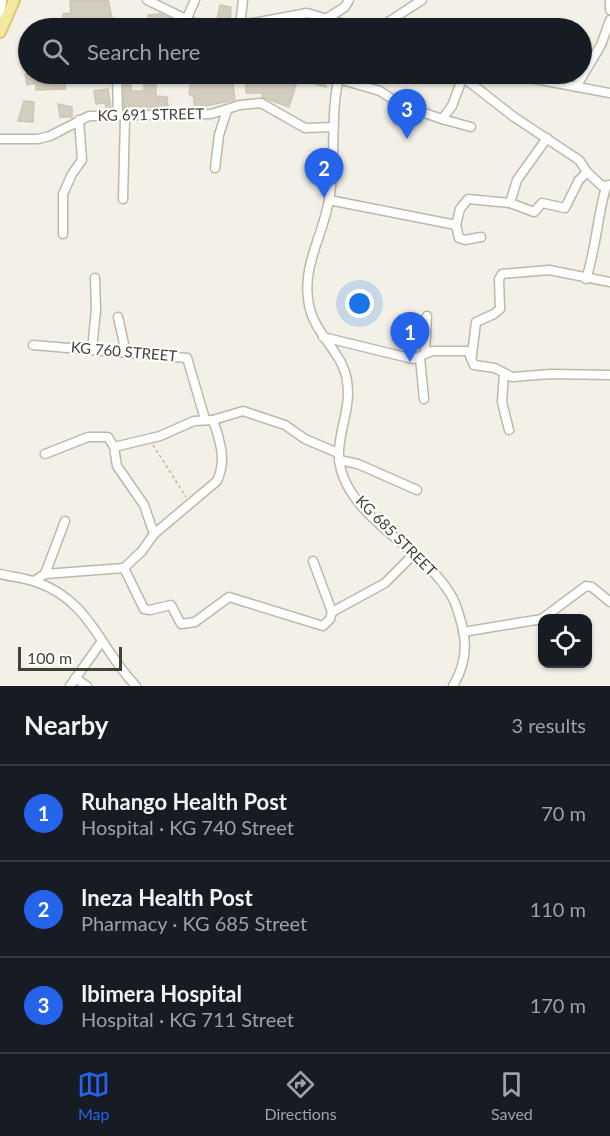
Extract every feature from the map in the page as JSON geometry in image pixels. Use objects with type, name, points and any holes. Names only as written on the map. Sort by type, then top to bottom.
[{"type":"main road","points":[[0,32],[14,0]]},
{"type":"street","points":[[0,14],[3,0]]},
{"type":"street","points":[[147,0],[182,18]]},
{"type":"street","points":[[187,18],[195,0]]},
{"type":"street","points":[[241,18],[243,0]]},
{"type":"street","points":[[327,18],[345,7],[349,0]]},
{"type":"street","points":[[394,18],[422,0]]},
{"type":"street","points":[[610,0],[610,10]]},
{"type":"street","points":[[279,18],[307,13],[319,18]]},
{"type":"street","points":[[592,60],[601,45],[610,20]]},
{"type":"street","points":[[118,84],[123,199]]},
{"type":"street","name":"KG 685 STREET","points":[[339,84],[329,200],[311,255],[306,286],[310,312],[322,337],[339,360],[347,379],[348,406],[342,425],[339,457],[348,486],[362,505],[414,554],[452,596],[464,632],[465,656],[461,673],[453,686]]},
{"type":"street","points":[[361,84],[385,93],[401,105],[471,127]]},
{"type":"street","points":[[442,119],[452,106],[461,84]]},
{"type":"street","points":[[474,84],[514,117],[579,160],[596,182],[608,186],[597,219],[594,256],[586,279]]},
{"type":"street","points":[[563,84],[610,93]]},
{"type":"street","name":"KG 691 STREET","points":[[0,139],[38,139],[50,136],[89,116],[195,115],[261,103],[305,128],[334,127]]},
{"type":"street","points":[[215,168],[219,135],[227,110]]},
{"type":"street","points":[[63,234],[63,194],[72,174],[82,160],[79,120]]},
{"type":"street","points":[[510,204],[517,180],[547,138]]},
{"type":"street","points":[[481,237],[459,238],[456,225],[460,209],[468,200],[510,204],[534,212],[542,203],[565,208],[579,180],[587,172]]},
{"type":"street","points":[[329,200],[456,225]]},
{"type":"street","points":[[610,282],[549,270],[502,274],[498,284],[500,309],[476,322],[472,355],[474,365],[495,368],[512,377],[551,374],[610,375]]},
{"type":"street","points":[[92,349],[96,310],[95,278]]},
{"type":"street","points":[[424,399],[422,356],[428,316]]},
{"type":"street","points":[[118,317],[126,353]]},
{"type":"street","points":[[322,337],[414,359],[464,351],[472,355]]},
{"type":"street","name":"KG 760 STREET","points":[[33,345],[188,359],[209,419]]},
{"type":"street","points":[[504,373],[501,402],[509,430]]},
{"type":"street","points":[[114,447],[149,440],[230,413],[250,413],[285,425],[305,440],[339,457],[417,490]]},
{"type":"street","points":[[34,581],[45,574],[124,568],[142,551],[154,534],[217,481],[222,469],[223,455],[209,419]]},
{"type":"street","points":[[45,454],[97,436],[108,437],[114,447],[117,466],[144,505],[154,534]]},
{"type":"street","points":[[45,574],[65,521]]},
{"type":"street","points":[[332,612],[386,583],[414,554]]},
{"type":"street","points":[[124,568],[144,609],[148,611],[171,605],[181,624],[195,622],[229,597],[323,626],[330,619],[332,612],[313,561]]},
{"type":"street","points":[[0,574],[34,581],[63,595],[82,610],[136,686]]},
{"type":"street","points":[[549,614],[585,586],[589,586],[610,602]]},
{"type":"street","points":[[464,632],[538,620]]},
{"type":"street","points":[[87,686],[72,682],[102,640]]},
{"type":"path","points":[[149,440],[173,481],[190,502]]},
{"type":"building","points":[[70,0],[108,0],[112,18],[63,18],[63,14],[71,13]]},
{"type":"building","points":[[220,5],[231,7],[230,18],[217,18]]},
{"type":"building","points":[[160,14],[169,18],[148,18],[148,15]]},
{"type":"building","points":[[36,84],[65,84],[65,89],[36,90]]},
{"type":"building","points":[[124,84],[131,84],[131,91],[144,91],[144,84],[156,84],[156,96],[167,97],[168,108],[129,106],[129,109],[124,109]]},
{"type":"building","points":[[190,84],[233,84],[235,100],[194,108],[194,97],[189,94]]},
{"type":"building","points":[[246,84],[296,84],[289,107],[262,97],[263,93],[246,93]]},
{"type":"building","points":[[108,89],[111,109],[106,109],[105,103],[96,104],[94,91]]},
{"type":"building","points":[[24,101],[34,102],[33,122],[18,121]]},
{"type":"building","points":[[58,104],[72,107],[72,117],[60,117]]},
{"type":"place","name":"Ibimera Hospital","points":[[407,139]]},
{"type":"place","name":"Ineza Health Post","points":[[324,198]]},
{"type":"place","name":"Ruhango Health Post","points":[[410,362]]}]
